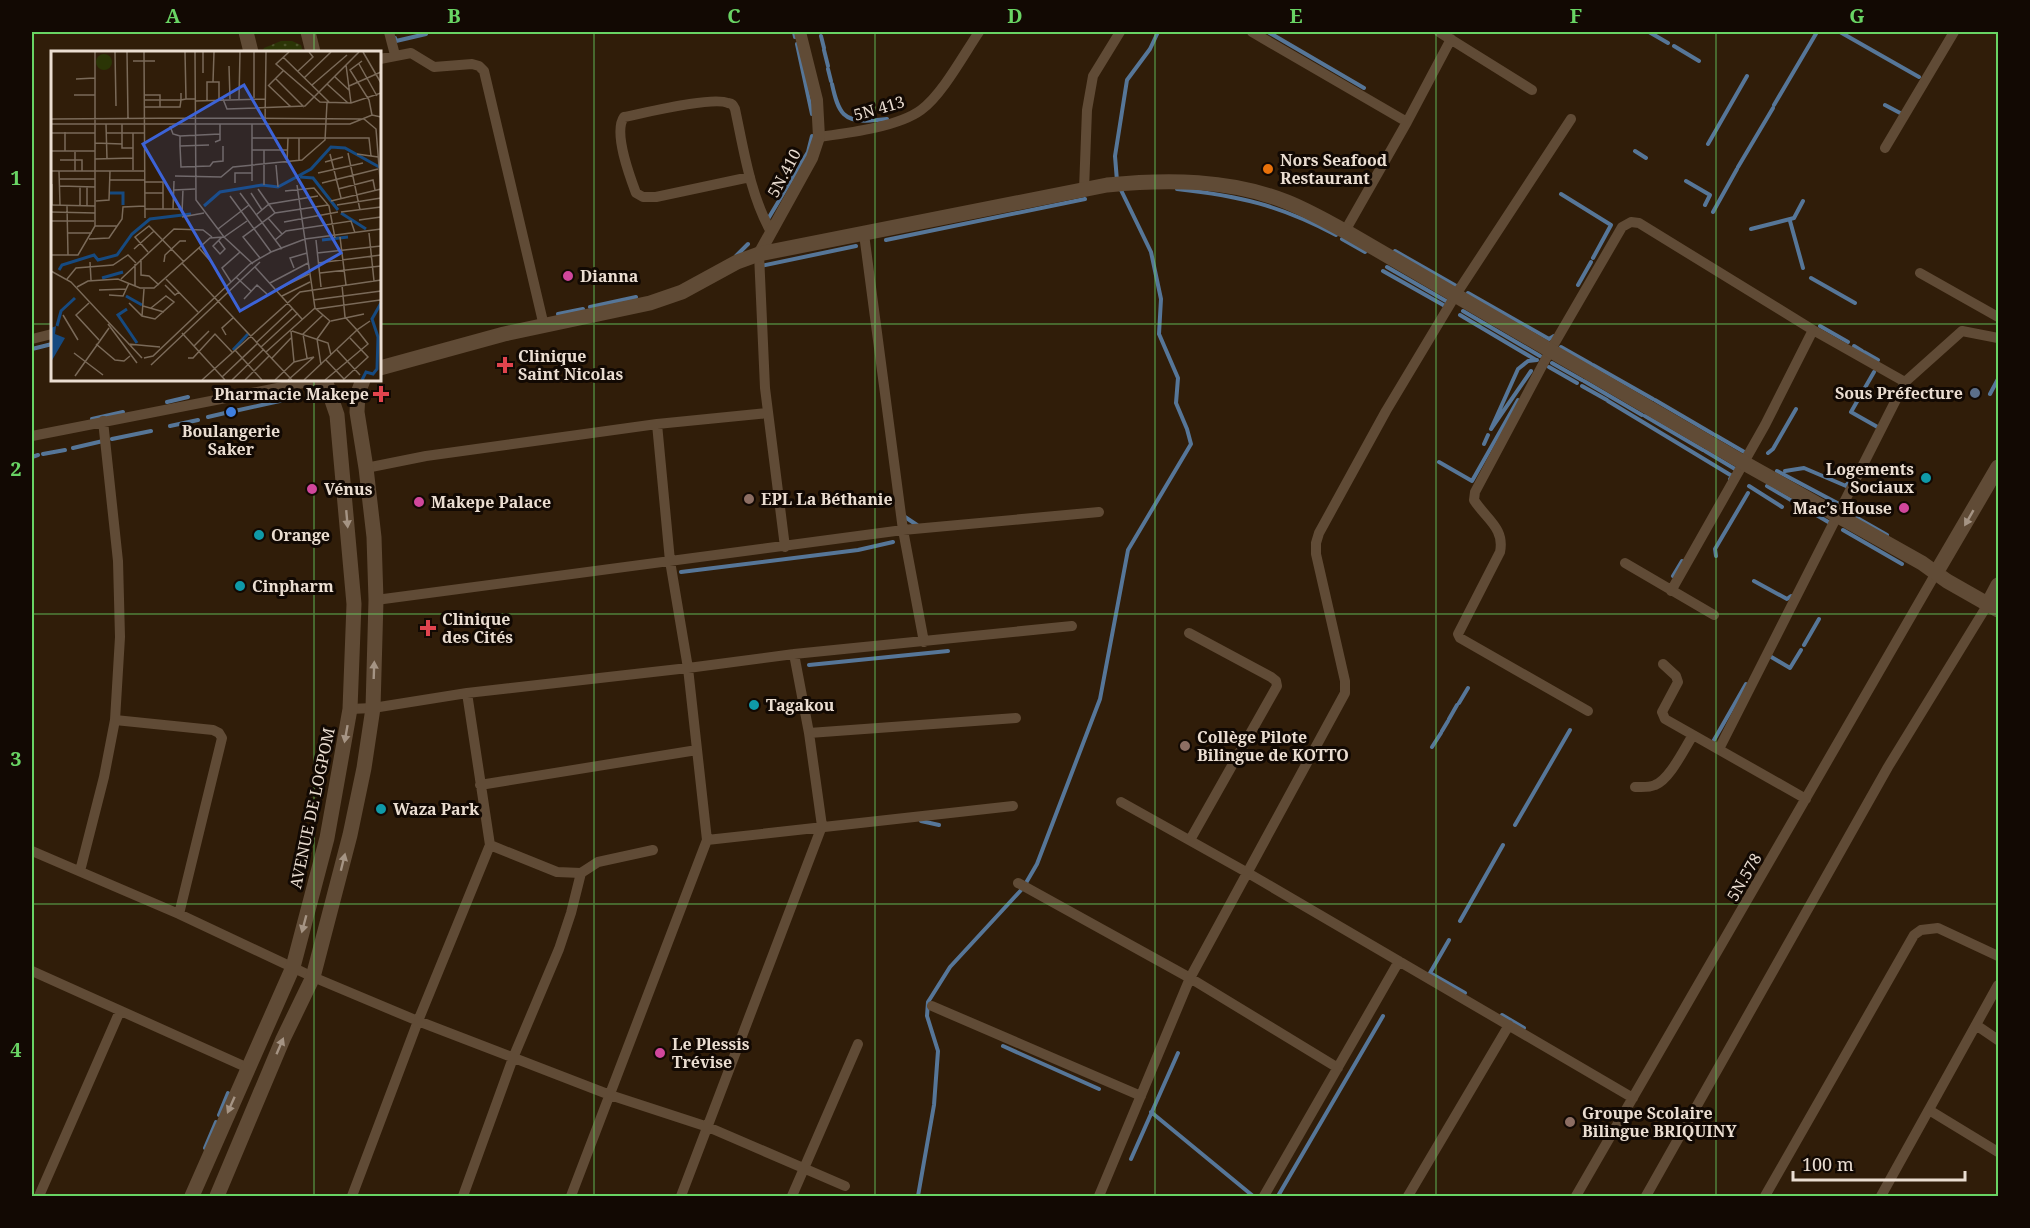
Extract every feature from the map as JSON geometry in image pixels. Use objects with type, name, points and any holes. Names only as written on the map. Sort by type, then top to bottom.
[{"type":"main road","points":[[246,32],[251,51]]},
{"type":"main road","points":[[308,32],[313,51]]},
{"type":"main road","points":[[381,368],[504,334],[608,313],[661,299],[682,292],[737,262],[759,254],[1107,185],[1147,181],[1216,184],[1246,189],[1285,201],[1345,231],[1744,464],[1923,563],[1993,607],[1998,585]]},
{"type":"main road","name":"AVENUE DE LOGPOM","points":[[192,1197],[292,967],[327,838],[350,709],[354,604],[337,415],[325,381]]},
{"type":"main road","points":[[217,1197],[283,1039],[314,976],[350,835],[364,768],[373,708],[376,600],[374,537],[357,412],[358,393],[363,381]]},
{"type":"main road","points":[[1936,573],[1998,467]]},
{"type":"street","points":[[390,32],[395,56]]},
{"type":"street","name":"5N.410","points":[[759,254],[812,158],[819,137],[817,100],[800,32]]},
{"type":"street","name":"5N 413","points":[[819,137],[885,125],[921,111],[936,95],[979,32]]},
{"type":"street","points":[[1084,190],[1087,110],[1093,76],[1120,32]]},
{"type":"street","points":[[1252,32],[1407,122]]},
{"type":"street","points":[[1439,32],[1532,90]]},
{"type":"street","points":[[1885,148],[1954,32]]},
{"type":"street","points":[[1345,231],[1451,39]]},
{"type":"street","points":[[381,59],[411,54],[434,67],[472,64],[484,71],[544,326]]},
{"type":"street","points":[[750,177],[656,197],[643,197],[636,193],[625,159],[620,128],[621,120],[624,117],[706,102],[727,102],[735,109],[750,177],[762,217],[771,232]]},
{"type":"street","points":[[1099,1197],[1190,978],[1345,693],[1346,681],[1316,554],[1319,533],[1386,411],[1455,296],[1570,119]]},
{"type":"street","points":[[1588,711],[1460,638],[1458,634],[1500,552],[1502,542],[1500,532],[1474,500],[1475,492],[1550,351],[1622,227],[1631,222],[1639,223],[1813,330],[1905,382]]},
{"type":"street","points":[[864,234],[903,530],[924,642]]},
{"type":"street","points":[[759,254],[765,388],[785,547]]},
{"type":"street","points":[[1920,273],[1998,316]]},
{"type":"street","points":[[1671,591],[1744,464],[1813,330]]},
{"type":"street","points":[[1719,749],[1905,382],[1962,331],[1998,338]]},
{"type":"street","points":[[32,339],[51,334]]},
{"type":"street","points":[[32,436],[313,381]]},
{"type":"street","points":[[366,468],[426,456],[657,424],[768,413]]},
{"type":"street","points":[[80,871],[104,777],[115,720],[120,637],[118,561],[103,421]]},
{"type":"street","points":[[571,1197],[707,840],[688,668],[670,561],[657,424]]},
{"type":"street","points":[[376,600],[903,530],[1099,512]]},
{"type":"street","points":[[1625,562],[1714,615]]},
{"type":"street","name":"5N.578","points":[[1576,1197],[1936,573]]},
{"type":"street","points":[[1646,1197],[1888,767],[1993,607]]},
{"type":"street","points":[[350,709],[373,708],[467,693],[794,654],[1072,626]]},
{"type":"street","points":[[1189,633],[1271,677],[1276,681],[1277,686],[1190,840]]},
{"type":"street","points":[[681,1197],[822,826],[809,733],[794,654]]},
{"type":"street","points":[[1663,664],[1676,676],[1678,682],[1662,712],[1663,716],[1806,799]]},
{"type":"street","points":[[352,1197],[418,1021],[490,845],[467,693]]},
{"type":"street","points":[[809,733],[1016,718]]},
{"type":"street","points":[[115,720],[213,730],[222,738],[179,914]]},
{"type":"street","points":[[1635,787],[1648,787],[1666,777],[1693,735]]},
{"type":"street","points":[[480,785],[697,750]]},
{"type":"street","points":[[1121,802],[1248,873],[1633,1098]]},
{"type":"street","points":[[707,840],[1013,806]]},
{"type":"street","points":[[490,845],[557,872],[581,873],[598,862],[653,850]]},
{"type":"street","points":[[32,850],[418,1021],[610,1095],[708,1127],[845,1186]]},
{"type":"street","points":[[463,1197],[513,1058],[559,949],[572,913],[581,873]]},
{"type":"street","points":[[1018,883],[1190,978],[1338,1068]]},
{"type":"street","points":[[1765,1197],[1914,935],[1929,928],[1938,928],[1998,956]]},
{"type":"street","points":[[1264,1197],[1399,961]]},
{"type":"street","points":[[32,971],[248,1068]]},
{"type":"street","points":[[1881,1197],[1998,985]]},
{"type":"street","points":[[932,1006],[1141,1096]]},
{"type":"street","points":[[39,1197],[120,1011]]},
{"type":"street","points":[[1408,1197],[1509,1025]]},
{"type":"street","points":[[1976,1025],[1998,1040]]},
{"type":"street","points":[[792,1197],[858,1044]]},
{"type":"street","points":[[1929,1110],[1998,1152]]},
{"type":"green space","points":[[281,41],[292,41],[301,45],[303,51],[262,51],[264,48]]},
{"type":"waterway","points":[[794,32],[795,37]]},
{"type":"waterway","points":[[1117,181],[1115,156],[1127,80],[1150,49],[1158,32]]},
{"type":"waterway","points":[[1268,32],[1364,88]]},
{"type":"waterway","points":[[1649,32],[1668,43]]},
{"type":"waterway","points":[[1774,105],[1817,32]]},
{"type":"waterway","points":[[1840,32],[1919,77]]},
{"type":"waterway","points":[[395,38],[396,41],[426,34]]},
{"type":"waterway","points":[[821,36],[824,48]]},
{"type":"waterway","points":[[797,44],[812,114]]},
{"type":"waterway","points":[[1674,46],[1699,61]]},
{"type":"waterway","points":[[824,50],[828,66]]},
{"type":"waterway","points":[[828,69],[831,81]]},
{"type":"waterway","points":[[1708,144],[1747,76]]},
{"type":"waterway","points":[[832,84],[837,102],[844,114],[856,120],[875,120]]},
{"type":"waterway","points":[[1885,105],[1902,114]]},
{"type":"waterway","points":[[1738,167],[1773,108]]},
{"type":"waterway","points":[[877,120],[887,119]]},
{"type":"waterway","points":[[768,219],[808,152],[812,136]]},
{"type":"waterway","points":[[1635,151],[1646,158]]},
{"type":"waterway","points":[[1713,212],[1737,169]]},
{"type":"waterway","points":[[1686,181],[1710,195],[1705,205]]},
{"type":"waterway","points":[[918,1196],[934,1105],[938,1051],[927,1016],[928,1002],[950,967],[1023,888],[1037,864],[1100,699],[1128,550],[1191,444],[1176,403],[1178,378],[1159,334],[1161,299],[1151,252],[1120,188]]},
{"type":"waterway","points":[[1177,189],[1259,203],[1296,216],[1336,235]]},
{"type":"waterway","points":[[1561,194],[1611,225],[1593,258]]},
{"type":"waterway","points":[[886,240],[1085,199]]},
{"type":"waterway","points":[[1751,229],[1794,218],[1803,201]]},
{"type":"waterway","points":[[1790,221],[1803,268]]},
{"type":"waterway","points":[[1342,239],[1365,252]]},
{"type":"waterway","points":[[736,256],[748,244]]},
{"type":"waterway","points":[[761,266],[856,246]]},
{"type":"waterway","points":[[1395,251],[1458,287]]},
{"type":"waterway","points":[[1578,285],[1591,262]]},
{"type":"waterway","points":[[1387,267],[1446,301]]},
{"type":"waterway","points":[[1383,271],[1445,306]]},
{"type":"waterway","points":[[1811,278],[1855,303]]},
{"type":"waterway","points":[[1468,293],[1549,339],[1554,336]]},
{"type":"waterway","points":[[590,307],[636,297]]},
{"type":"waterway","points":[[558,314],[583,309]]},
{"type":"waterway","points":[[1463,311],[1540,356]]},
{"type":"waterway","points":[[1460,315],[1536,360]]},
{"type":"waterway","points":[[1820,326],[1848,342]]},
{"type":"waterway","points":[[32,349],[51,344]]},
{"type":"waterway","points":[[1854,346],[1862,351]]},
{"type":"waterway","points":[[1561,347],[1591,364]]},
{"type":"waterway","points":[[1864,352],[1878,360]]},
{"type":"waterway","points":[[1531,371],[1491,429],[1518,369],[1528,361],[1537,360]]},
{"type":"waterway","points":[[1552,363],[1582,380]]},
{"type":"waterway","points":[[1593,365],[1653,399]]},
{"type":"waterway","points":[[1549,367],[1577,383]]},
{"type":"waterway","points":[[1874,372],[1851,412],[1881,429]]},
{"type":"waterway","points":[[1990,394],[1998,379]]},
{"type":"waterway","points":[[1584,381],[1642,415]]},
{"type":"waterway","points":[[1582,386],[1607,400]]},
{"type":"waterway","points":[[167,402],[188,397]]},
{"type":"waterway","points":[[230,412],[298,397]]},
{"type":"waterway","points":[[1439,462],[1472,481],[1518,400]]},
{"type":"waterway","points":[[1655,400],[1713,434]]},
{"type":"waterway","points":[[1608,401],[1732,476],[1730,479]]},
{"type":"waterway","points":[[1768,453],[1773,449],[1796,409]]},
{"type":"waterway","points":[[92,419],[123,412]]},
{"type":"waterway","points":[[208,417],[225,413]]},
{"type":"waterway","points":[[1645,416],[1703,450]]},
{"type":"waterway","points":[[170,426],[198,420]]},
{"type":"waterway","points":[[112,439],[151,431]]},
{"type":"waterway","points":[[1484,444],[1488,435]]},
{"type":"waterway","points":[[1715,435],[1746,453]]},
{"type":"waterway","points":[[73,448],[103,441]]},
{"type":"waterway","points":[[43,454],[65,450]]},
{"type":"waterway","points":[[1705,451],[1735,469]]},
{"type":"waterway","points":[[32,457],[38,455]]},
{"type":"waterway","points":[[1785,471],[1804,468],[1846,486],[1848,483]]},
{"type":"waterway","points":[[1777,471],[1841,505]]},
{"type":"waterway","points":[[1749,486],[1782,507]]},
{"type":"waterway","points":[[1767,486],[1830,525]]},
{"type":"waterway","points":[[1716,556],[1715,549],[1748,493]]},
{"type":"waterway","points":[[1852,515],[1887,535]]},
{"type":"waterway","points":[[905,517],[917,525]]},
{"type":"waterway","points":[[1843,530],[1902,564]]},
{"type":"waterway","points":[[681,572],[858,550],[893,542]]},
{"type":"waterway","points":[[1673,576],[1682,561]]},
{"type":"waterway","points":[[1754,581],[1787,599],[1791,596]]},
{"type":"waterway","points":[[1804,645],[1819,619]]},
{"type":"waterway","points":[[1768,655],[1790,668],[1801,650]]},
{"type":"waterway","points":[[809,665],[948,651]]},
{"type":"waterway","points":[[1714,740],[1746,684]]},
{"type":"waterway","points":[[1459,703],[1468,688]]},
{"type":"waterway","points":[[1449,719],[1457,705]]},
{"type":"waterway","points":[[1442,731],[1448,721]]},
{"type":"waterway","points":[[1515,825],[1570,730]]},
{"type":"waterway","points":[[1432,747],[1441,733]]},
{"type":"waterway","points":[[921,821],[939,825]]},
{"type":"waterway","points":[[1460,921],[1503,845]]},
{"type":"waterway","points":[[1449,940],[1430,973],[1465,993]]},
{"type":"waterway","points":[[1502,1015],[1524,1028]]},
{"type":"waterway","points":[[1278,1196],[1383,1016]]},
{"type":"waterway","points":[[1003,1046],[1099,1089]]},
{"type":"waterway","points":[[1131,1159],[1178,1053]]},
{"type":"waterway","points":[[219,1115],[228,1093]]},
{"type":"waterway","points":[[1151,1112],[1253,1196]]},
{"type":"waterway","points":[[205,1148],[216,1122]]},
{"type":"place","name":"Nors Seafood Restaurant","points":[[1268,169]]},
{"type":"place","name":"Dianna","points":[[568,276]]},
{"type":"place","name":"Clinique Saint Nicolas","points":[[505,365]]},
{"type":"place","name":"Sous Préfecture","points":[[1975,393]]},
{"type":"place","name":"Pharmacie Makepe","points":[[381,394]]},
{"type":"place","name":"Boulangerie Saker","points":[[231,412]]},
{"type":"place","name":"Logements Sociaux","points":[[1926,478]]},
{"type":"place","name":"Vénus","points":[[312,489]]},
{"type":"place","name":"EPL La Béthanie","points":[[749,499]]},
{"type":"place","name":"Makepe Palace","points":[[419,502]]},
{"type":"place","name":"Mac’s House","points":[[1904,508]]},
{"type":"place","name":"Orange","points":[[259,535]]},
{"type":"place","name":"Cinpharm","points":[[240,586]]},
{"type":"place","name":"Clinique des Cités","points":[[428,628]]},
{"type":"place","name":"Tagakou","points":[[754,705]]},
{"type":"place","name":"Collège Pilote Bilingue de KOTTO","points":[[1185,746]]},
{"type":"place","name":"Waza Park","points":[[381,809]]},
{"type":"place","name":"Le Plessis Trévise","points":[[660,1053]]},
{"type":"place","name":"Groupe Scolaire Bilingue BRIQUINY","points":[[1570,1122]]}]
